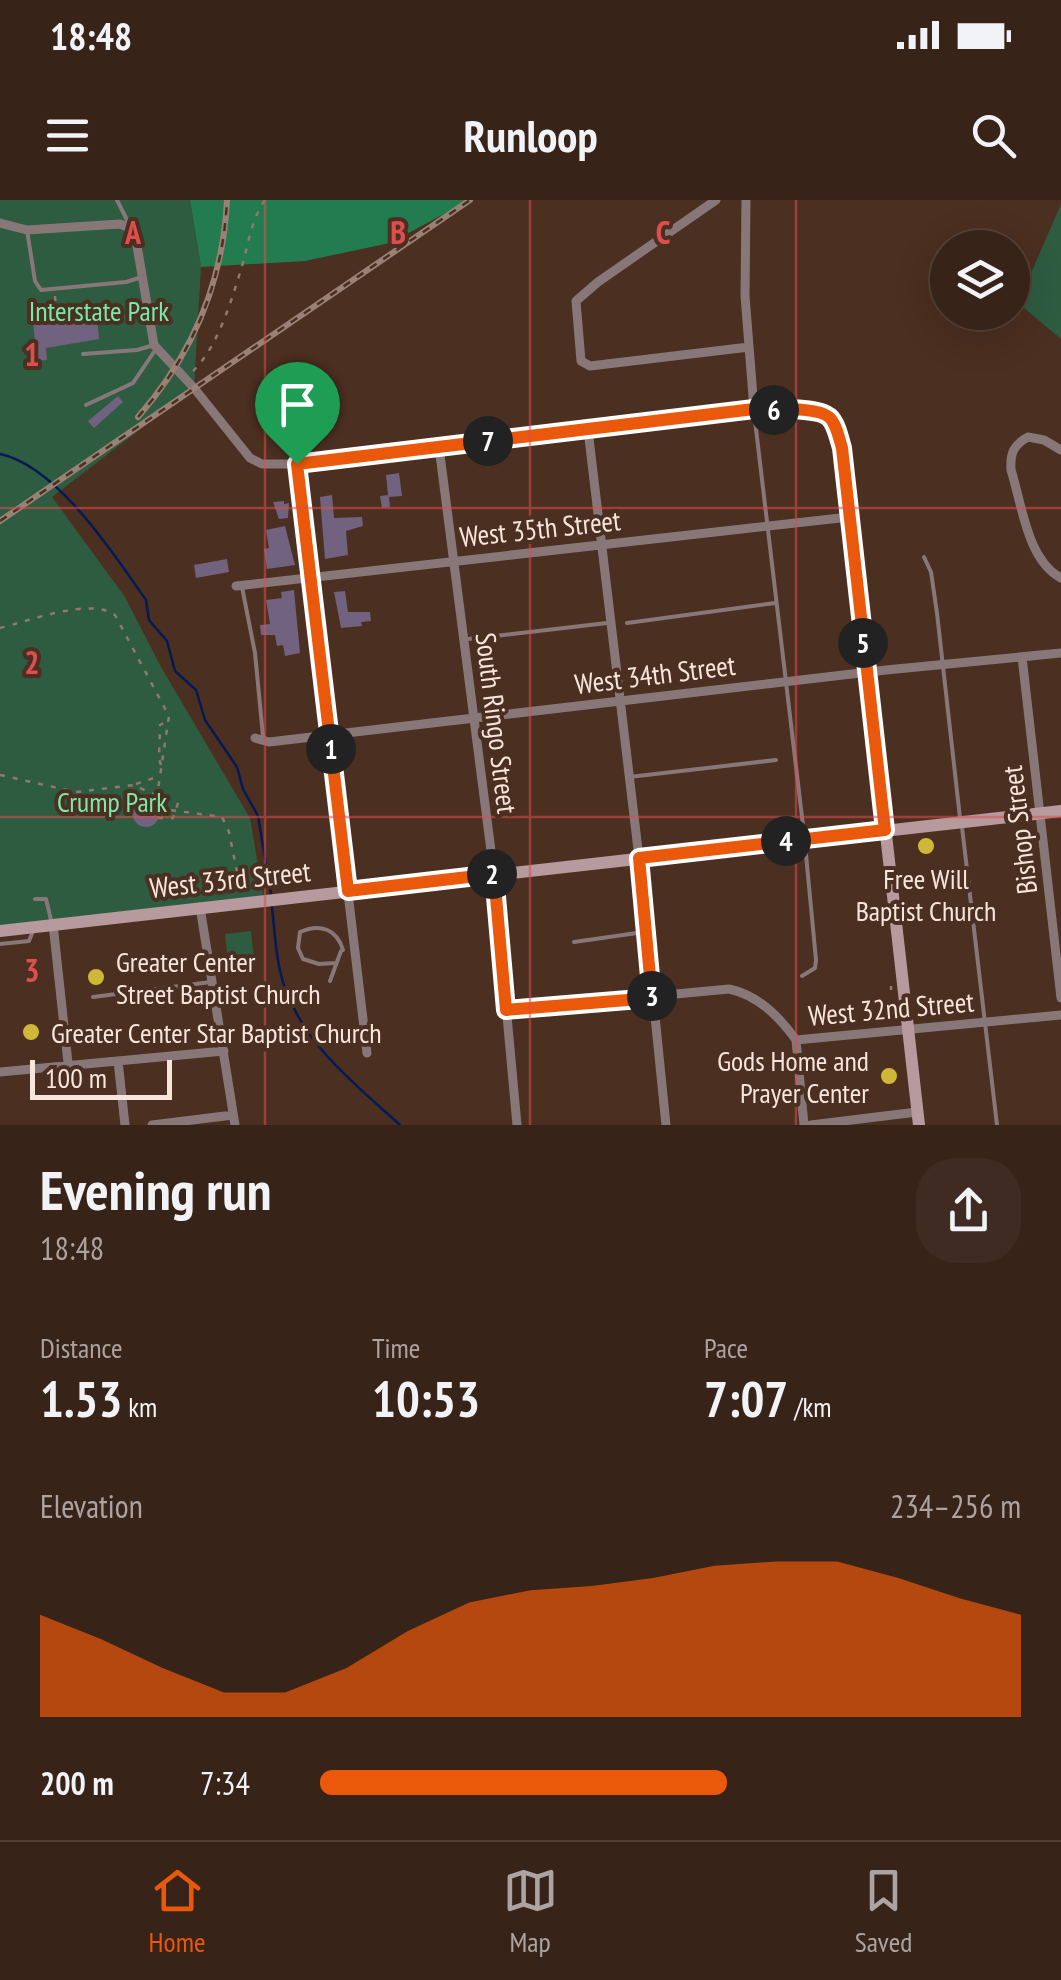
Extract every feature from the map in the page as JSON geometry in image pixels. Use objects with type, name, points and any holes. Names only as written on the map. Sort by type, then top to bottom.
[{"type":"street","points":[[716,200],[580,297],[575,308],[581,361],[590,366],[749,347]]},
{"type":"street","points":[[746,200],[745,296],[754,409]]},
{"type":"street","points":[[0,222],[28,230],[120,224],[130,228],[155,347],[250,458],[262,464],[297,464],[754,409],[819,412],[832,419],[842,448],[918,1118],[808,1125],[796,1040]]},
{"type":"street","points":[[588,430],[666,1125]]},
{"type":"street","points":[[1061,450],[1044,440],[1028,437],[1016,445],[1010,457],[1035,548],[1044,566],[1061,578]]},
{"type":"street","name":"South Ringo Street","points":[[439,447],[494,874],[517,1125]]},
{"type":"street","points":[[297,464],[367,1053]]},
{"type":"street","name":"West 35th Street","points":[[239,586],[849,517]]},
{"type":"street","name":"West 34th Street","points":[[259,739],[331,735],[1061,653]]},
{"type":"street","name":"Bishop Street","points":[[1022,657],[1061,998]]},
{"type":"street","name":"West 33rd Street","points":[[0,930],[1061,811]]},
{"type":"street","points":[[152,1125],[234,1120],[200,907]]},
{"type":"street","points":[[53,924],[68,1063]]},
{"type":"street","name":"West 32nd Street","points":[[506,1010],[652,998],[717,988],[743,992],[773,1012],[796,1040],[1061,1015]]},
{"type":"street","points":[[0,1072],[224,1051]]},
{"type":"street","points":[[118,1060],[126,1125]]},
{"type":"lane","points":[[117,200],[130,228]]},
{"type":"lane","points":[[28,230],[34,282],[41,290],[142,277]]},
{"type":"lane","points":[[83,354],[155,347]]},
{"type":"lane","points":[[86,405],[133,383],[155,347]]},
{"type":"lane","points":[[754,409],[816,960],[815,968],[802,976]]},
{"type":"lane","points":[[924,557],[931,572],[943,664],[997,1125]]},
{"type":"lane","points":[[239,586],[255,653],[259,739]]},
{"type":"lane","points":[[627,622],[775,603]]},
{"type":"lane","points":[[463,640],[610,622]]},
{"type":"lane","points":[[629,777],[776,760]]},
{"type":"lane","points":[[34,900],[46,899],[53,924]]},
{"type":"lane","points":[[0,944],[29,941],[35,926]]},
{"type":"lane","points":[[336,962],[319,964],[304,959],[298,948],[300,932],[312,928],[330,930],[340,938],[344,950]]},
{"type":"lane","points":[[574,942],[645,932]]},
{"type":"lane","points":[[330,980],[344,950],[356,947]]},
{"type":"lane","points":[[93,997],[211,982]]},
{"type":"path","points":[[184,378],[202,361],[215,335],[241,270],[252,225],[266,200]]},
{"type":"path","points":[[54,290],[56,310]]},
{"type":"path","points":[[0,628],[79,609],[110,611],[131,641],[170,720],[157,796]]},
{"type":"path","points":[[162,767],[158,759],[160,725],[170,720]]},
{"type":"path","points":[[0,775],[76,792],[134,785],[160,776]]},
{"type":"path","points":[[134,785],[157,796],[164,806],[176,812],[217,815],[225,820],[241,894]]},
{"type":"path","points":[[158,818],[169,820],[176,812],[180,796]]},
{"type":"green space","points":[[0,200],[190,200],[201,267],[194,388],[52,497],[125,597],[161,667],[250,818],[264,900],[0,929]]},
{"type":"green space","points":[[190,200],[470,200],[390,243],[305,261],[201,267]]},
{"type":"green space","points":[[1061,204],[1061,339],[1030,313],[1030,275]]},
{"type":"green space","points":[[251,931],[255,968],[229,971],[225,934]]},
{"type":"building","points":[[96,307],[99,339],[46,348],[47,360],[37,361],[32,312]]},
{"type":"building","points":[[118,396],[123,402],[94,428],[88,421]]},
{"type":"building","points":[[399,473],[402,496],[389,497],[390,507],[382,508],[380,496],[388,495],[386,475]]},
{"type":"building","points":[[332,495],[334,518],[362,517],[363,526],[346,531],[348,555],[325,559],[320,497]]},
{"type":"building","points":[[273,502],[289,503],[288,518],[279,519]]},
{"type":"building","points":[[285,526],[295,565],[267,569],[266,530]]},
{"type":"building","points":[[227,559],[229,572],[196,578],[194,565]]},
{"type":"building","points":[[294,590],[300,653],[285,656],[275,635],[261,635],[260,625],[270,624],[266,600],[282,598],[281,592]]},
{"type":"building","points":[[345,591],[348,612],[370,612],[371,621],[341,628],[334,592]]},
{"type":"building","points":[[146,801],[155,805],[159,814],[155,823],[146,827],[137,823],[133,814],[137,805]]},
{"type":"waterway","points":[[0,454],[21,462],[63,493],[146,600],[149,620],[167,641],[175,671],[196,690],[205,720],[237,767],[243,789],[258,816],[271,894]]},
{"type":"waterway","points":[[272,907],[280,971],[295,1011],[320,1048],[400,1125]]},
{"type":"railway","points":[[138,417],[175,368],[202,316],[219,260],[227,200]]},
{"type":"railway","points":[[0,521],[470,200]]},
{"type":"place","name":"Free Will Baptist Church","points":[[926,846]]},
{"type":"place","name":"Greater Center Street Baptist Church","points":[[96,977]]},
{"type":"place","name":"Greater Center Star Baptist Church","points":[[31,1032]]},
{"type":"place","name":"Gods Home and Prayer Center","points":[[889,1076]]},
{"type":"route","points":[[754,409],[826,415],[832,419],[842,448],[885,830],[639,858],[652,998],[506,1010],[494,874],[348,891],[297,464],[754,409]]},
{"type":"park label","name":"Interstate Park","points":[[99,310]]},
{"type":"park label","name":"Crump Park","points":[[112,801]]}]
